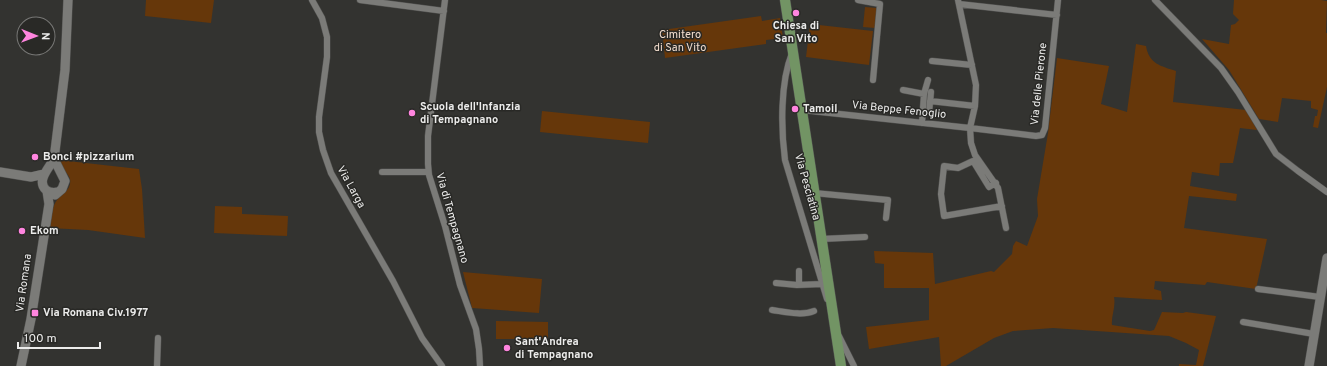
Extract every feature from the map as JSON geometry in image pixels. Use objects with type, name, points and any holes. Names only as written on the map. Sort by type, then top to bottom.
[{"type":"main road","points":[[49,204],[42,180],[54,159],[64,76],[68,0]]},
{"type":"main road","name":"Via Pesciatina","points":[[785,0],[840,366]]},
{"type":"main road","points":[[49,204],[62,189],[65,181],[54,159]]},
{"type":"main road","points":[[0,172],[31,177],[53,170],[60,172]]},
{"type":"main road","points":[[31,177],[53,193],[58,192]]},
{"type":"main road","name":"Via Romana","points":[[21,366],[31,319],[49,204]]},
{"type":"main road","points":[[1309,366],[1327,258]]},
{"type":"street","name":"Via Larga","points":[[312,0],[322,18],[327,37],[327,57],[319,117],[319,132],[323,150],[331,173],[404,300],[422,338],[442,366]]},
{"type":"street","points":[[360,0],[444,11]]},
{"type":"street","name":"Via di Tempagnano","points":[[445,0],[428,136],[428,172],[445,226],[460,285],[476,329],[480,366]]},
{"type":"street","points":[[858,0],[880,4],[873,80]]},
{"type":"street","name":"Via delle Pierone","points":[[970,128],[1036,136],[1042,135],[1046,128],[1058,0]]},
{"type":"street","points":[[1155,0],[1222,68],[1276,154],[1327,192]]},
{"type":"street","points":[[1006,228],[996,183],[975,154],[971,143],[970,128],[975,106],[976,85],[959,2],[1056,15]]},
{"type":"street","name":"Via Pesciatina","points":[[793,52],[787,65],[782,113],[782,138],[785,160],[835,326]]},
{"type":"street","points":[[932,61],[972,65]]},
{"type":"street","points":[[922,123],[928,93],[928,80]]},
{"type":"street","points":[[903,90],[928,93]]},
{"type":"street","points":[[928,93],[930,101],[928,113]]},
{"type":"street","points":[[930,101],[975,106]]},
{"type":"street","name":"Via Beppe Fenoglio","points":[[802,110],[970,128]]},
{"type":"street","points":[[996,183],[989,187],[973,161],[958,168],[944,166],[941,194],[944,216],[1002,206]]},
{"type":"street","points":[[382,172],[428,172]]},
{"type":"street","points":[[814,193],[888,200],[886,218]]},
{"type":"street","points":[[821,239],[865,237]]},
{"type":"street","points":[[798,285],[799,271]]},
{"type":"street","points":[[776,283],[798,285],[822,284]]},
{"type":"street","points":[[1258,289],[1320,297]]},
{"type":"street","points":[[772,310],[801,314],[809,314],[814,311]]},
{"type":"street","points":[[1243,322],[1314,334]]},
{"type":"street","points":[[835,326],[854,366]]},
{"type":"street","points":[[157,366],[158,338]]},
{"type":"green space","points":[[146,0],[214,0],[211,23],[145,16]]},
{"type":"green space","points":[[1234,0],[1327,1],[1327,87],[1318,128],[1313,127],[1318,110],[1311,108],[1311,101],[1282,98],[1278,122],[1259,119],[1229,70],[1202,39],[1229,44],[1231,25],[1235,24],[1239,20],[1233,14]]},
{"type":"green space","points":[[865,7],[877,8],[875,28],[863,27]]},
{"type":"green space","name":"Cimitero di San Vito","points":[[761,16],[762,21],[780,18],[783,38],[766,40],[766,44],[665,58],[662,30]]},
{"type":"green space","points":[[810,24],[873,31],[869,65],[806,57]]},
{"type":"green space","points":[[1136,44],[1146,46],[1153,61],[1165,68],[1176,71],[1173,102],[1246,110],[1257,130],[1240,128],[1233,163],[1220,163],[1219,176],[1192,172],[1190,186],[1237,194],[1236,201],[1189,196],[1184,228],[1267,239],[1256,289],[1207,282],[1205,285],[1155,281],[1154,289],[1161,291],[1162,300],[1114,297],[1112,325],[1150,331],[1154,330],[1162,312],[1186,312],[1216,316],[1203,366],[1179,366],[1179,364],[1196,365],[1199,350],[1169,336],[1053,328],[1013,331],[994,338],[946,366],[941,366],[939,337],[869,349],[866,327],[929,320],[929,288],[884,288],[884,264],[875,263],[874,251],[933,253],[935,284],[991,271],[994,272],[1012,254],[1013,246],[1016,241],[1027,246],[1038,216],[1037,199],[1048,133],[1057,58],[1109,66],[1101,104],[1127,112]]},
{"type":"green space","points":[[542,111],[650,122],[648,143],[540,132]]},
{"type":"green space","points":[[59,160],[139,169],[142,189],[145,238],[88,230],[49,228],[55,203],[70,186],[70,179]]},
{"type":"green space","points":[[215,206],[242,207],[242,214],[288,216],[287,236],[214,233]]},
{"type":"green space","points":[[463,272],[542,279],[539,313],[472,308]]},
{"type":"green space","points":[[496,321],[548,322],[548,339],[496,339]]},
{"type":"place","name":"Chiesa di San Vito","points":[[796,13]]},
{"type":"place","name":"Tamoil","points":[[795,109]]},
{"type":"place","name":"Scuola dell'Infanzia di Tempagnano","points":[[412,113]]},
{"type":"place","name":"Bonci #pizzarium","points":[[35,157]]},
{"type":"place","name":"Ekom","points":[[22,231]]},
{"type":"place","name":"Via Romana Civ.1977","points":[[35,313]]},
{"type":"place","name":"Sant'Andrea di Tempagnano","points":[[507,348]]}]
